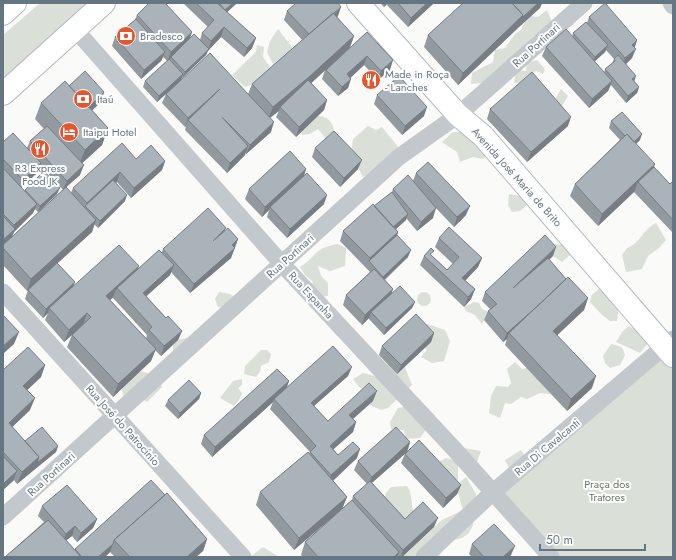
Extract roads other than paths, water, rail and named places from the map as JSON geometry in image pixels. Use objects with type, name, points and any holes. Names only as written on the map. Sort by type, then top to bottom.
[{"type":"main road","points":[[3,14],[15,3]]},
{"type":"main road","points":[[3,94],[74,28],[104,3]]},
{"type":"main road","name":"Avenida José Maria de Brito","points":[[358,3],[458,115],[483,136],[670,347]]},
{"type":"street","name":"Rua Portinari","points":[[3,517],[399,157],[458,115],[584,3]]},
{"type":"street","name":"Rua Espanha","points":[[74,28],[282,264],[456,451],[492,493],[551,557]]},
{"type":"street","name":"Rua José do Patrocínio","points":[[3,292],[244,557]]},
{"type":"street","name":"Rua Di Cavalcanti","points":[[424,557],[492,493],[670,347]]},
{"type":"place","name":"Bradesco","points":[[126,36]]},
{"type":"place","name":"Made in Roça - Lanches","points":[[371,80]]},
{"type":"place","name":"Itaú","points":[[83,99]]},
{"type":"place","name":"Itaipu Hotel","points":[[69,132]]},
{"type":"place","name":"R3 Express Food JK","points":[[40,149]]},
{"type":"park label","name":"Praça dos Tratores","points":[[607,490]]}]
